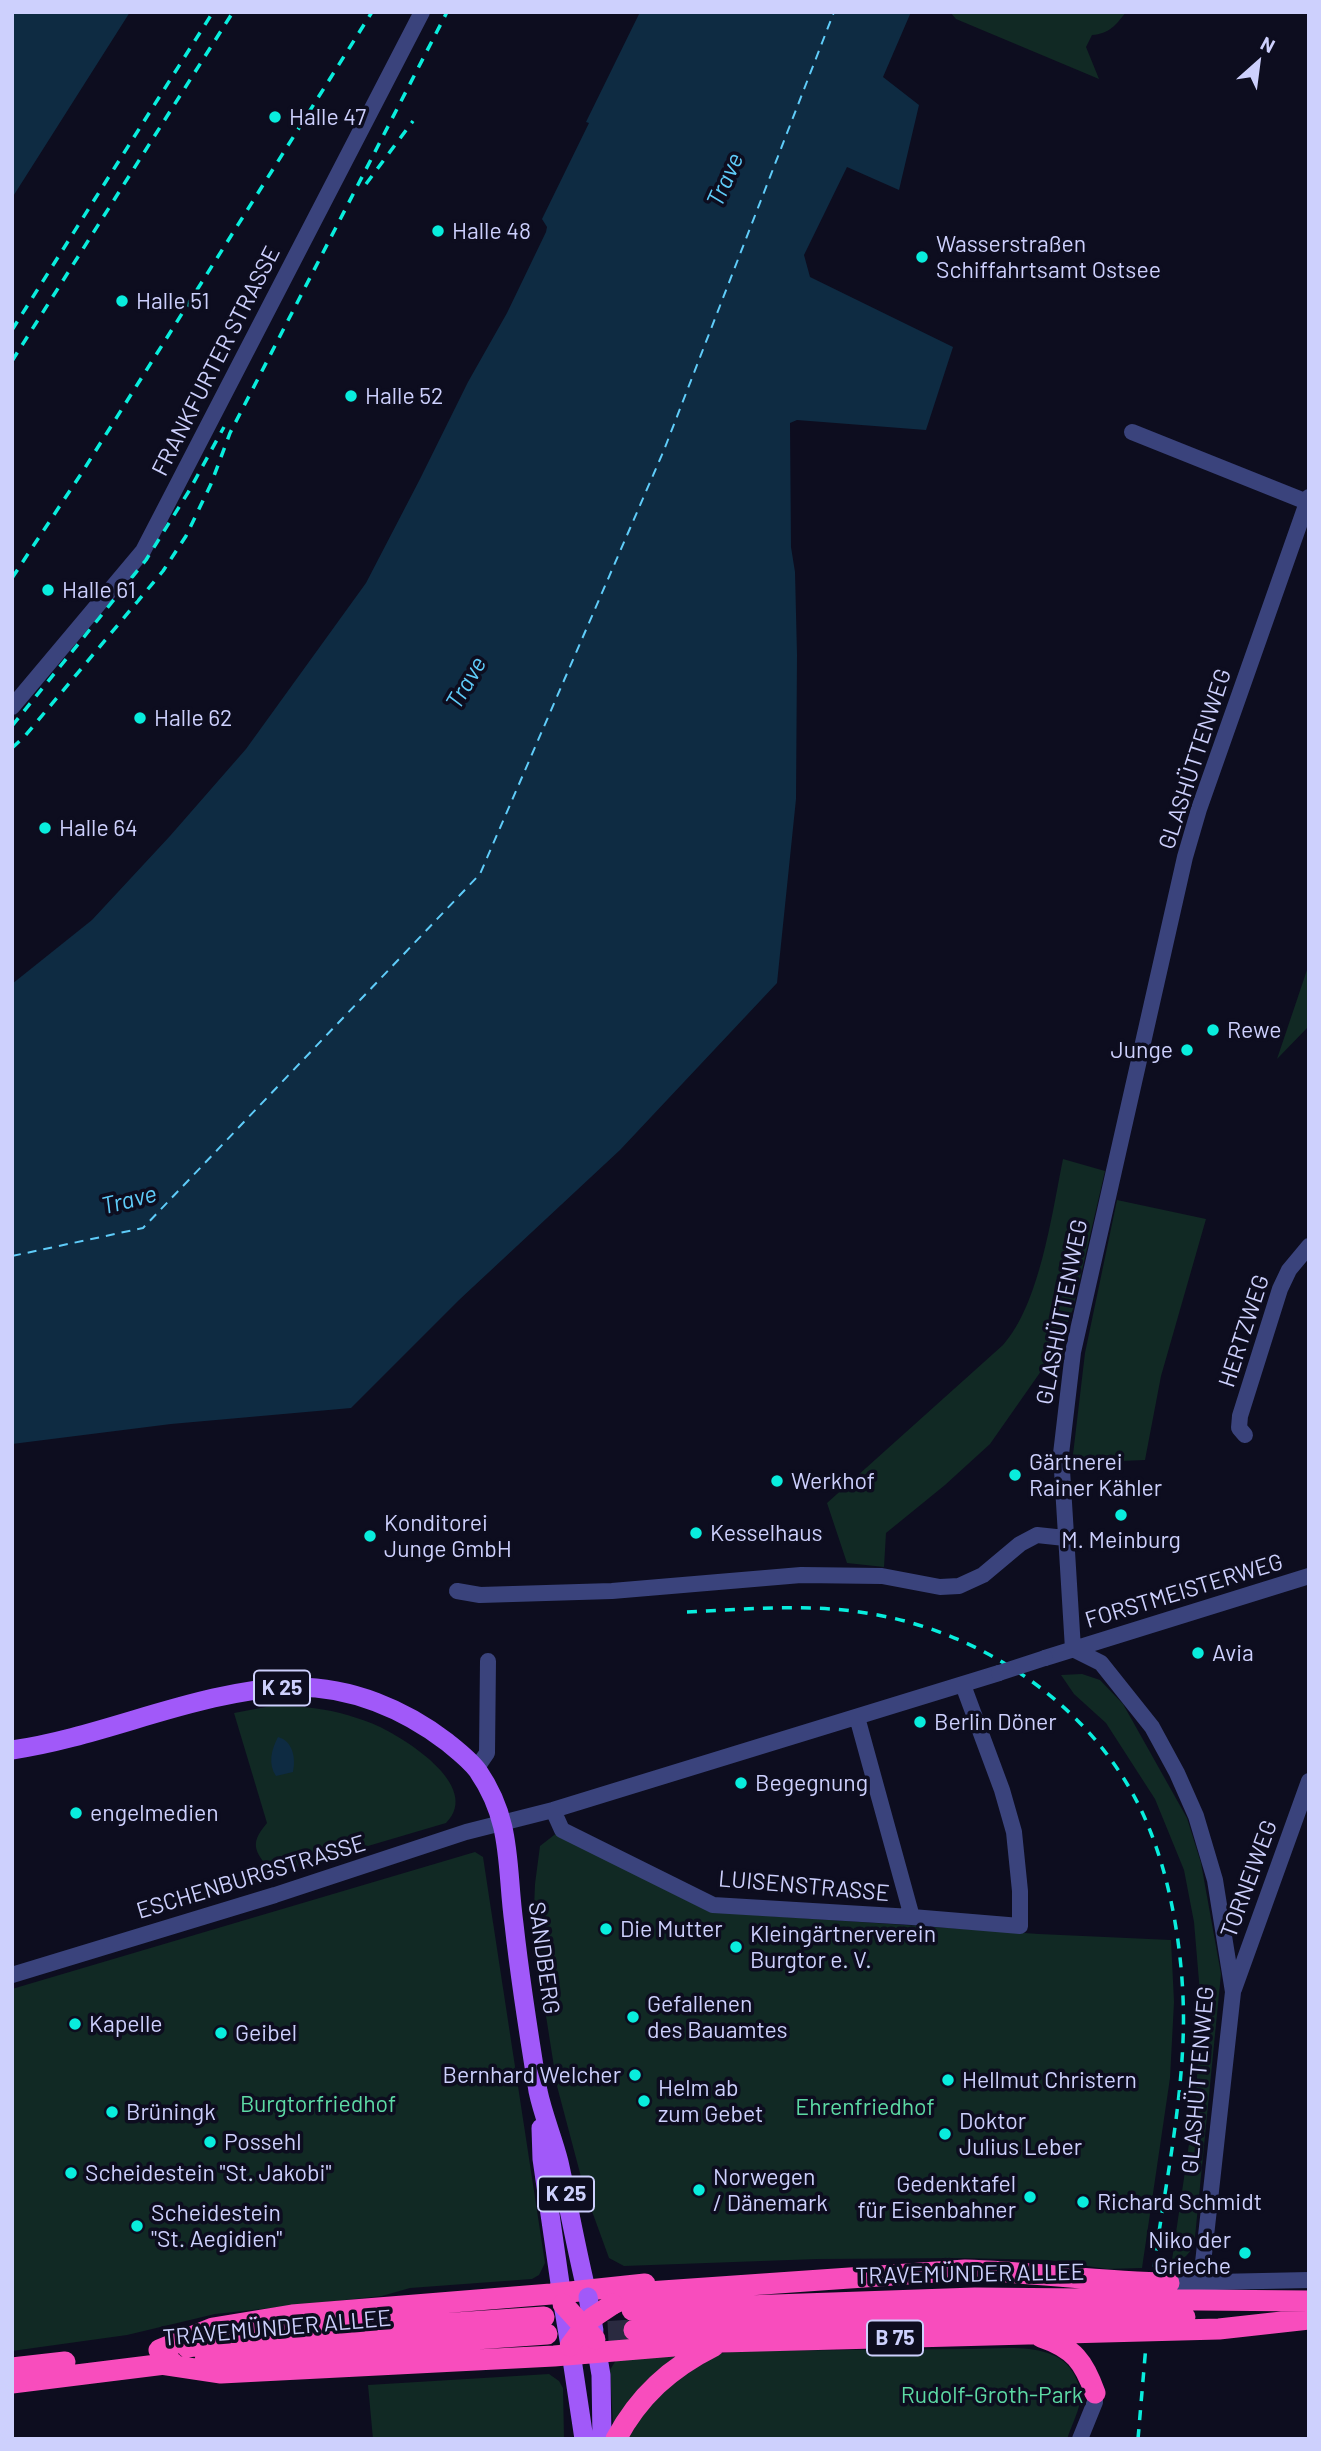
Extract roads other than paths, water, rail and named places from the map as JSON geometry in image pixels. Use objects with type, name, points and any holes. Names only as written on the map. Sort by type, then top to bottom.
[{"type":"highway","points":[[627,2323],[633,2295],[706,2287],[965,2270],[1007,2271],[1118,2282],[1169,2283]]},
{"type":"highway","points":[[922,2272],[1036,2285],[1104,2298]]},
{"type":"highway","points":[[160,2357],[221,2373],[565,2352],[590,2320],[644,2284],[706,2287]]},
{"type":"highway","points":[[559,2297],[590,2320],[627,2323]]},
{"type":"highway","points":[[160,2357],[212,2328],[292,2315],[559,2297],[590,2320],[627,2323],[722,2343]]},
{"type":"highway","name":"TRAVEMÜNDER ALLEE","points":[[627,2323],[912,2300],[1104,2298],[1309,2301]]},
{"type":"highway","name":"TRAVEMÜNDER ALLEE","points":[[627,2323],[955,2317],[1309,2319]]},
{"type":"highway","name":"B 75","points":[[616,2439],[628,2416],[646,2393],[694,2356],[722,2343],[1219,2329],[1309,2319]]},
{"type":"highway","name":"TRAVEMÜNDER ALLEE","points":[[12,2383],[276,2335],[545,2325]]},
{"type":"highway","points":[[1033,2334],[1058,2343],[1076,2355],[1095,2393]]},
{"type":"highway","name":"TRAVEMÜNDER ALLEE","points":[[12,2368],[160,2357]]},
{"type":"main road","name":"K 25","points":[[12,1750],[57,1742],[226,1695],[260,1689],[299,1687],[338,1692],[395,1709],[424,1725],[463,1755],[477,1769],[503,1822]]},
{"type":"main road","name":"SANDBERG","points":[[503,1822],[513,1923],[540,2100],[542,2159],[559,2297]]},
{"type":"main road","name":"SANDBERG","points":[[540,2100],[560,2169],[590,2320],[603,2415],[602,2439]]},
{"type":"main road","name":"K 25","points":[[559,2297],[565,2352]]},
{"type":"main road","points":[[565,2352],[584,2439]]},
{"type":"street","name":"FRANKFURTER STRASSE","points":[[12,706],[143,551],[422,12]]},
{"type":"street","points":[[1132,432],[1308,500]]},
{"type":"street","name":"GLASHÜTTENWEG","points":[[1201,2281],[1233,1992],[1215,1880],[1196,1816],[1152,1727],[1101,1663],[1073,1649],[1061,1454],[1073,1352],[1182,870],[1199,809],[1308,500]]},
{"type":"street","name":"HERTZWEG","points":[[1245,1435],[1239,1428],[1240,1416],[1280,1289],[1292,1265],[1309,1246]]},
{"type":"street","points":[[457,1591],[480,1595],[612,1591],[801,1575],[882,1576],[940,1587],[959,1586],[983,1575],[1020,1544],[1037,1535],[1065,1538]]},
{"type":"street","name":"FORSTMEISTERWEG","points":[[1073,1649],[1309,1576]]},
{"type":"street","points":[[503,1822],[553,1810],[1073,1649]]},
{"type":"street","points":[[477,1769],[487,1753],[488,1661]]},
{"type":"street","name":"LUISENSTRASSE","points":[[553,1810],[562,1830],[713,1905],[1020,1926],[1020,1891],[1014,1832],[1002,1790],[963,1685]]},
{"type":"street","name":"LUISENSTRASSE","points":[[858,1717],[912,1917]]},
{"type":"street","name":"TORNEIWEG","points":[[1233,1992],[1309,1781]]},
{"type":"street","name":"ESCHENBURGSTRASSE","points":[[12,1975],[503,1822]]},
{"type":"street","points":[[1169,2283],[1309,2280]]},
{"type":"street","points":[[1080,2439],[1095,2402],[1095,2393]]},
{"type":"water","points":[[12,12],[130,12],[12,198]]},
{"type":"water","name":"Trave","points":[[640,12],[911,12],[883,77],[919,105],[899,190],[847,167],[804,255],[810,277],[953,347],[926,430],[797,420],[790,423],[791,547],[795,572],[797,655],[796,799],[777,983],[620,1150],[459,1300],[351,1408],[171,1424],[12,1444],[12,984],[92,920],[170,836],[246,749],[366,583],[468,382],[507,313],[546,232],[547,227],[542,219]]},
{"type":"water","points":[[278,1737],[290,1746],[294,1767],[293,1772],[276,1776],[271,1757]]},
{"type":"tunnel","points":[[577,2333],[634,2330]]},
{"type":"railway","points":[[12,330],[213,12]]},
{"type":"railway","points":[[12,361],[233,12]]},
{"type":"railway","points":[[12,578],[81,474],[372,12]]},
{"type":"railway","points":[[12,748],[25,736],[163,571],[186,536],[211,484],[230,433],[447,12]]},
{"type":"railway","points":[[366,184],[413,121]]},
{"type":"railway","points":[[12,726],[146,560],[189,491],[224,427]]},
{"type":"railway","points":[[687,1612],[826,1609],[872,1614],[917,1624],[960,1640],[1001,1661],[1040,1688],[1075,1718],[1106,1753],[1131,1791],[1151,1833],[1167,1882],[1181,1962],[1181,2069],[1154,2267]]},
{"type":"railway","points":[[1138,2439],[1146,2345]]},
{"type":"place","name":"Halle 47","points":[[275,117]]},
{"type":"place","name":"Halle 48","points":[[438,231]]},
{"type":"place","name":"Wasserstraßen Schiffahrtsamt Ostsee","points":[[922,257]]},
{"type":"place","name":"Halle 51","points":[[122,301]]},
{"type":"place","name":"Halle 52","points":[[351,396]]},
{"type":"place","name":"Halle 61","points":[[48,590]]},
{"type":"place","name":"Halle 62","points":[[140,718]]},
{"type":"place","name":"Halle 64","points":[[45,828]]},
{"type":"place","name":"Rewe","points":[[1213,1030]]},
{"type":"place","name":"Junge","points":[[1187,1050]]},
{"type":"place","name":"Gärtnerei Rainer Kähler","points":[[1015,1475]]},
{"type":"place","name":"Werkhof","points":[[777,1481]]},
{"type":"place","name":"M. Meinburg","points":[[1121,1515]]},
{"type":"place","name":"Kesselhaus","points":[[696,1533]]},
{"type":"place","name":"Konditorei Junge GmbH","points":[[370,1536]]},
{"type":"place","name":"Avia","points":[[1198,1653]]},
{"type":"place","name":"Berlin Döner","points":[[920,1722]]},
{"type":"place","name":"Begegnung","points":[[741,1783]]},
{"type":"place","name":"engelmedien","points":[[76,1813]]},
{"type":"place","name":"Die Mutter","points":[[606,1929]]},
{"type":"place","name":"Kleingärtnerverein Burgtor e. V.","points":[[736,1947]]},
{"type":"place","name":"Gefallenen des Bauamtes","points":[[633,2017]]},
{"type":"place","name":"Kapelle","points":[[75,2024]]},
{"type":"place","name":"Geibel","points":[[221,2033]]},
{"type":"place","name":"Bernhard Welcher","points":[[635,2075]]},
{"type":"place","name":"Hellmut Christern","points":[[948,2080]]},
{"type":"place","name":"Helm ab zum Gebet","points":[[644,2101]]},
{"type":"place","name":"Brüningk","points":[[112,2112]]},
{"type":"place","name":"Doktor Julius Leber","points":[[945,2134]]},
{"type":"place","name":"Possehl","points":[[210,2142]]},
{"type":"place","name":"Scheidestein \"St. Jakobi\"","points":[[71,2173]]},
{"type":"place","name":"Norwegen / Dänemark","points":[[699,2190]]},
{"type":"place","name":"Gedenktafel für Eisenbahner","points":[[1030,2197]]},
{"type":"place","name":"Richard Schmidt","points":[[1083,2202]]},
{"type":"place","name":"Scheidestein \"St. Aegidien\"","points":[[137,2226]]},
{"type":"place","name":"Niko der Grieche","points":[[1245,2253]]},
{"type":"park label","name":"Burgtorfriedhof","points":[[318,2104]]},
{"type":"park label","name":"Ehrenfriedhof","points":[[865,2107]]},
{"type":"park label","name":"Rudolf-Groth-Park","points":[[992,2395]]}]
